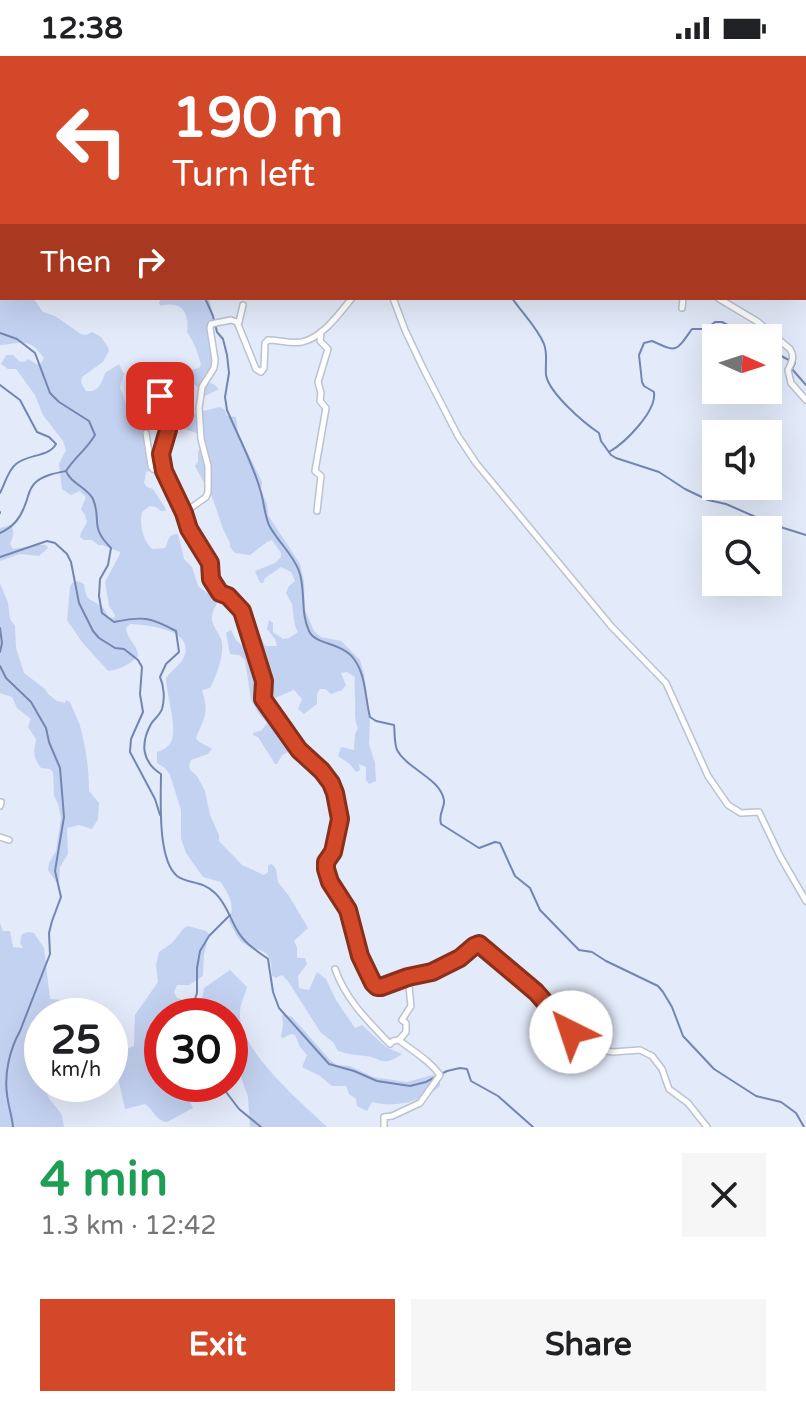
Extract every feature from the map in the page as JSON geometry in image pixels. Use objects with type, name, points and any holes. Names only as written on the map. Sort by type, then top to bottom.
[{"type":"street","points":[[243,305],[238,323],[256,369],[261,372],[268,340],[300,342],[315,337],[350,300]]},
{"type":"street","points":[[394,300],[423,368],[464,447],[611,626],[666,683],[717,791],[728,805],[741,813],[759,812],[806,901]]},
{"type":"street","points":[[682,308],[683,300]]},
{"type":"street","points":[[721,300],[758,322],[790,349],[793,354],[788,370],[791,383],[806,400]]},
{"type":"street","points":[[184,513],[206,497],[208,492],[208,466],[201,439],[199,408],[202,387],[214,368],[210,326],[213,322],[231,320],[238,323]]},
{"type":"street","points":[[317,511],[321,478],[315,471],[326,408],[320,401],[318,382],[328,349],[320,341],[321,331]]},
{"type":"street","points":[[156,375],[168,430],[161,454],[165,472],[193,535],[210,563],[211,579],[220,593],[228,596],[242,611],[264,681],[263,699],[299,750],[322,771],[335,793],[340,819],[326,869],[330,882],[351,916],[360,956],[373,983],[377,987],[440,968],[460,958],[474,946],[481,945],[536,992],[574,1034],[600,1050],[640,1050],[652,1056],[662,1069],[669,1089],[688,1103],[707,1127]]},
{"type":"street","points":[[146,433],[151,466],[165,472]]},
{"type":"street","points":[[0,837],[9,840]]},
{"type":"street","points":[[335,969],[348,998],[390,1044],[406,1032],[406,1023],[402,1020],[411,1006],[408,977]]},
{"type":"street","points":[[384,1127],[384,1117],[420,1103],[440,1075],[426,1059],[399,1040]]},
{"type":"shaded area","points":[[0,300],[34,300],[43,312],[55,316],[81,334],[92,332],[101,337],[108,347],[103,362],[82,377],[81,383],[86,391],[96,389],[105,373],[119,364],[124,374],[120,387],[126,404],[132,404],[139,396],[146,400],[154,414],[149,419],[151,449],[157,457],[159,468],[146,472],[144,483],[153,489],[166,509],[161,511],[150,506],[142,512],[144,538],[153,549],[165,548],[170,537],[178,534],[184,559],[192,567],[198,586],[207,593],[214,592],[216,596],[212,619],[222,644],[221,657],[210,688],[202,690],[205,715],[196,738],[212,749],[208,754],[191,760],[190,770],[205,791],[219,841],[242,865],[264,875],[268,872],[268,865],[272,864],[278,882],[308,928],[294,941],[297,958],[305,958],[307,964],[298,976],[299,988],[309,990],[317,972],[326,979],[355,1028],[362,1025],[386,1047],[402,1054],[383,1061],[338,1051],[333,1042],[321,1033],[288,981],[282,975],[272,976],[269,957],[239,939],[229,921],[231,901],[221,882],[203,877],[186,853],[181,838],[181,810],[170,775],[157,763],[157,752],[168,746],[173,732],[166,678],[183,659],[186,649],[177,635],[130,624],[127,632],[138,656],[124,666],[108,671],[67,620],[70,587],[78,581],[84,584],[88,597],[114,618],[105,582],[120,552],[80,537],[87,522],[81,509],[86,497],[80,491],[71,495],[62,489],[59,464],[66,450],[63,441],[43,415],[35,395],[16,369],[8,369],[1,364],[6,355],[13,355],[24,362],[28,359],[38,365],[44,358],[30,344],[0,345]]},
{"type":"shaded area","points":[[160,300],[210,300],[214,318],[210,323],[216,347],[205,381],[219,389],[201,398],[200,390],[192,382],[186,384],[183,392],[186,411],[191,414],[220,407],[227,416],[236,417],[238,433],[262,482],[261,490],[268,515],[300,564],[305,610],[314,631],[321,637],[341,641],[360,660],[376,781],[369,784],[366,767],[359,764],[360,770],[356,772],[338,756],[341,747],[354,750],[358,728],[355,677],[347,672],[341,673],[346,685],[342,690],[331,694],[320,689],[317,704],[304,714],[298,709],[302,699],[294,690],[263,703],[266,712],[286,723],[310,755],[304,757],[292,750],[282,755],[275,764],[258,737],[253,735],[267,723],[251,700],[245,660],[239,655],[230,654],[226,633],[231,630],[245,648],[257,646],[253,637],[257,634],[265,646],[277,646],[267,629],[269,620],[273,623],[273,632],[283,639],[298,632],[292,604],[286,593],[295,581],[291,572],[281,567],[260,583],[255,571],[275,563],[281,557],[272,540],[250,555],[235,553],[230,547],[213,499],[195,466],[201,447],[197,433],[184,428],[177,403],[175,378],[182,372],[199,368],[200,361],[187,332],[186,314],[179,307],[161,306]]},
{"type":"shaded area","points":[[11,525],[13,534],[10,544],[13,549],[42,545],[48,548],[39,556],[20,554],[0,561],[0,528]]},
{"type":"shaded area","points":[[0,583],[10,619],[15,626],[16,648],[24,673],[57,701],[70,702],[84,742],[89,791],[99,803],[98,819],[92,829],[79,825],[67,828],[68,854],[60,867],[57,883],[48,870],[56,851],[61,818],[54,796],[53,772],[41,768],[36,760],[36,739],[28,727],[31,719],[17,708],[12,697],[0,693]]},
{"type":"shaded area","points":[[0,923],[3,931],[10,931],[13,947],[23,948],[20,943],[22,934],[28,932],[34,933],[44,948],[50,998],[24,998],[24,1102],[52,1102],[61,1115],[64,1127],[0,1127]]},
{"type":"shaded area","points":[[188,926],[209,934],[203,976],[189,985],[177,985],[174,992],[177,998],[147,998],[158,982],[156,965],[159,952],[172,943]]},
{"type":"shaded area","points":[[230,970],[247,987],[244,998],[202,998],[204,988]]},
{"type":"shaded area","points":[[144,1002],[144,1102],[190,1102],[193,1108],[167,1122],[145,1104],[125,1109],[123,1102],[128,1102],[128,1049],[134,1046],[135,1015]]},
{"type":"shaded area","points":[[284,1014],[292,1017],[337,1065],[350,1066],[373,1077],[407,1082],[433,1075],[440,1080],[440,1086],[408,1102],[372,1102],[367,1111],[357,1106],[356,1099],[349,1094],[346,1086],[332,1086],[302,1067],[307,1055],[295,1035],[281,1037]]},
{"type":"shaded area","points":[[248,1040],[273,1074],[327,1127],[250,1127]]},
{"type":"waterway","points":[[206,300],[227,355],[227,410],[257,479],[269,525],[299,571],[309,631],[317,639],[343,649],[354,659],[363,679],[370,717],[394,725],[397,750],[441,792],[444,800],[441,824],[479,848],[500,843],[515,876],[530,888],[540,910],[579,950],[592,952],[658,986],[672,1007],[683,1036],[714,1069],[756,1096],[781,1102],[796,1113],[804,1127]]},
{"type":"waterway","points":[[514,300],[544,344],[546,375],[553,390],[576,415],[599,433],[611,455],[659,472],[708,500],[806,535]]},
{"type":"waterway","points":[[712,324],[726,324]]},
{"type":"waterway","points":[[609,452],[639,426],[654,400],[654,392],[642,382],[639,355],[644,343],[652,341],[675,348],[692,329],[702,329]]},
{"type":"waterway","points":[[0,333],[17,339],[35,353],[50,393],[89,421],[95,435],[66,471],[93,499],[98,529],[111,548],[108,565],[100,579],[102,613],[114,622],[146,619],[176,631],[179,652],[166,664],[160,677],[163,705],[147,731],[144,745],[150,764],[161,774],[163,843],[171,868],[177,876],[205,886],[219,897],[243,939],[268,959],[279,1008],[329,1064],[377,1081],[410,1086],[447,1071],[467,1069],[471,1081],[498,1096],[533,1127]]},
{"type":"waterway","points":[[782,356],[795,363],[792,369],[806,385]]},
{"type":"waterway","points":[[0,385],[20,400],[37,432],[56,444],[48,451],[16,464],[0,493]]},
{"type":"waterway","points":[[0,533],[18,518],[36,482],[66,471]]},
{"type":"waterway","points":[[0,557],[47,541],[55,543],[71,562],[79,603],[93,631],[99,638],[115,648],[124,649],[138,660],[142,667],[140,694],[143,712],[131,739],[130,752],[160,815]]},
{"type":"waterway","points":[[0,628],[0,652]]},
{"type":"waterway","points":[[0,666],[6,678],[31,702],[46,728],[60,768],[64,817],[55,871],[61,897],[49,933],[50,954],[13,1045],[7,1070],[6,1086],[13,1127]]},
{"type":"waterway","points":[[195,998],[200,951],[209,936],[230,915]]},
{"type":"waterway","points":[[234,1102],[261,1127]]},
{"type":"route","points":[[160,396],[168,430],[161,454],[164,471],[189,529],[209,559],[211,579],[220,593],[228,596],[242,611],[264,681],[263,699],[299,750],[322,771],[335,793],[340,819],[326,869],[330,882],[351,916],[360,956],[373,983],[381,987],[432,972],[479,944],[536,992],[571,1032]]}]
